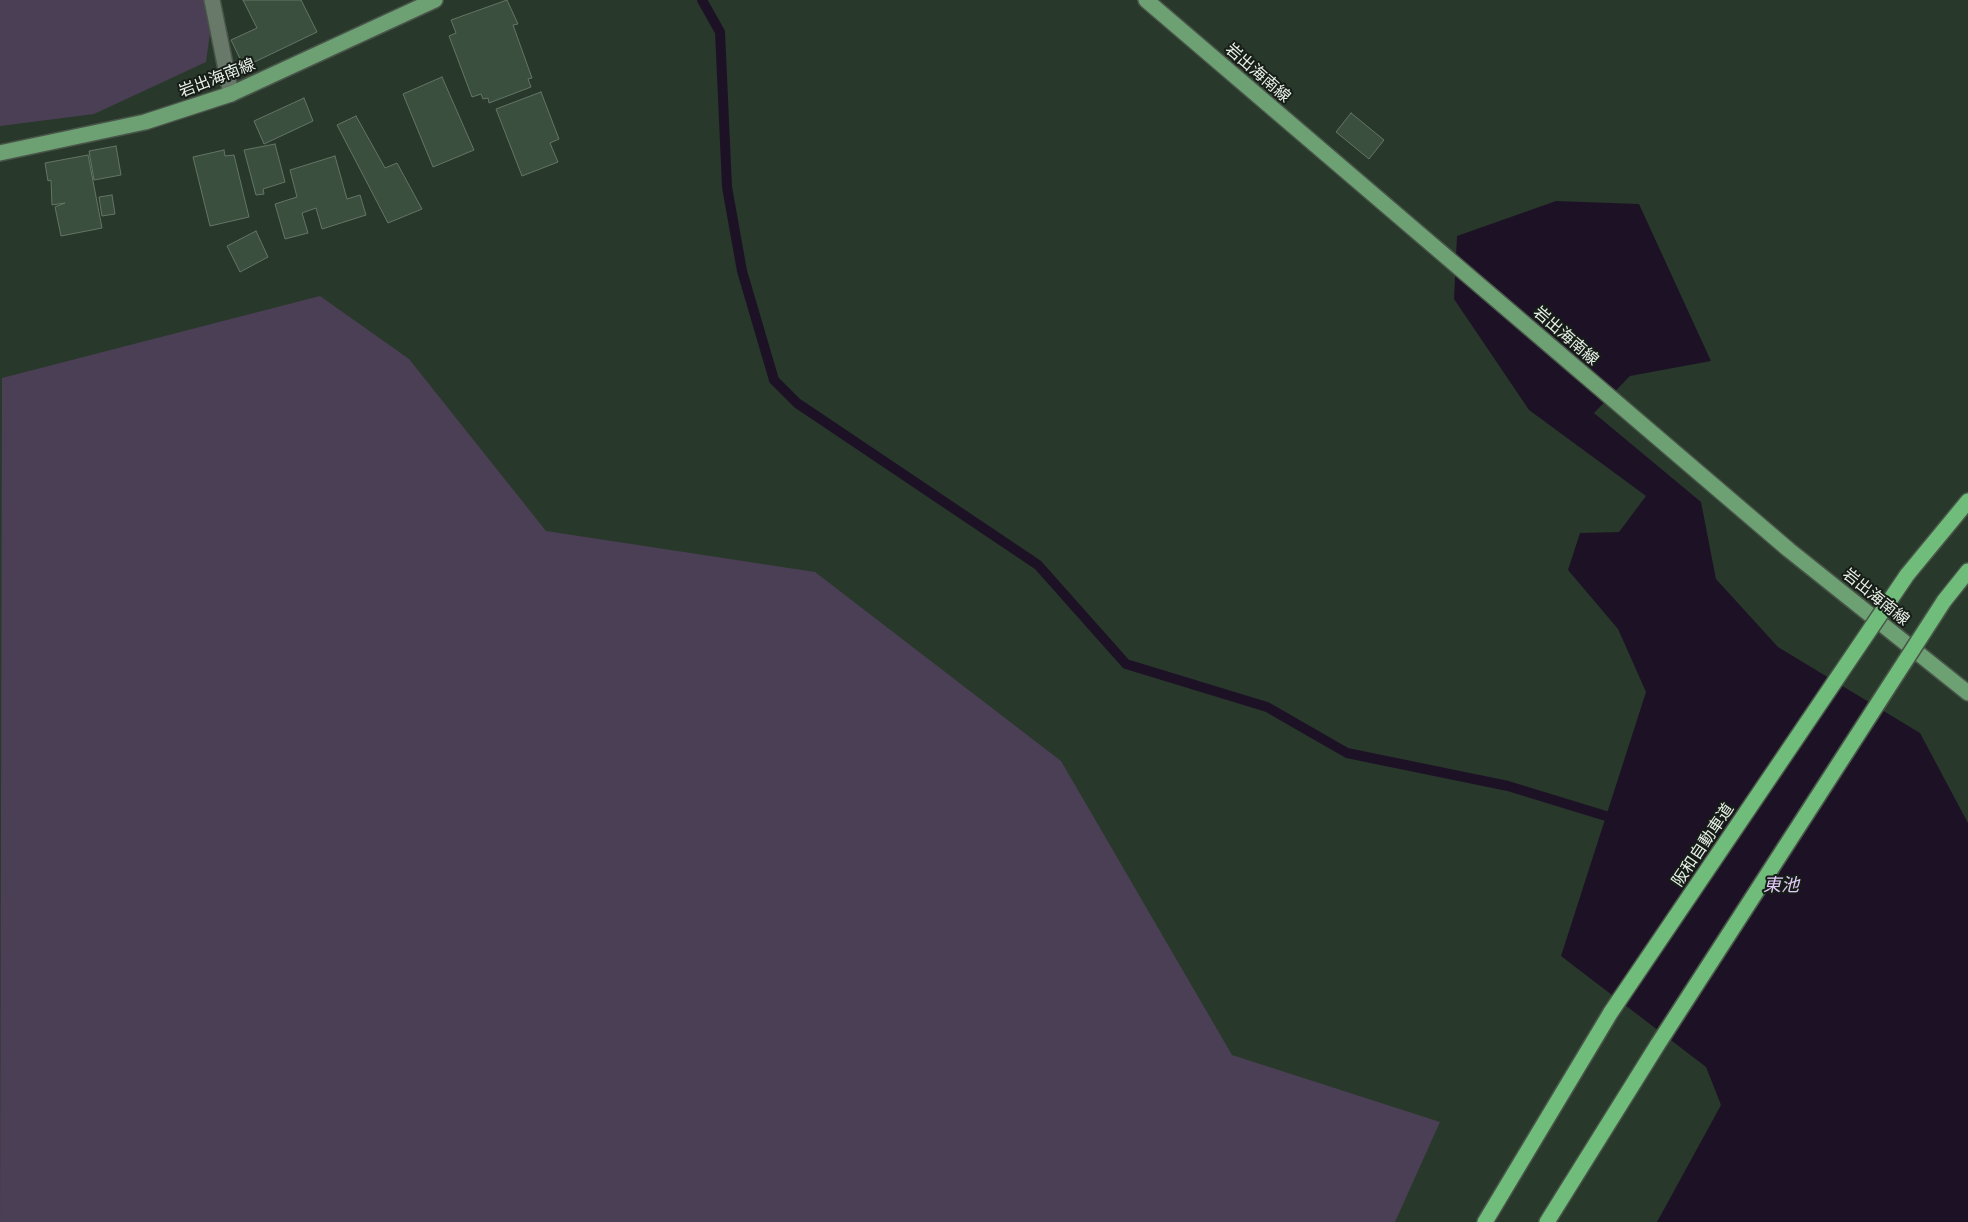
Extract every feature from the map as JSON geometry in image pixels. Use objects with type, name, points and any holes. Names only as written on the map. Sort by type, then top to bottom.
[{"type":"highway","name":"阪和自動車道","points":[[1485,1222],[1611,1012],[1907,575],[1968,501]]},
{"type":"highway","points":[[1547,1222],[1658,1044],[1944,601],[1968,571]]},
{"type":"main road","name":"岩出海南線","points":[[0,153],[145,122],[231,94],[435,0]]},
{"type":"main road","name":"岩出海南線","points":[[1146,0],[1790,550],[1968,693]]},
{"type":"street","points":[[212,0],[231,94]]},
{"type":"shaded area","points":[[0,0],[204,0],[210,33],[206,62],[94,114],[0,126]]},
{"type":"shaded area","points":[[320,296],[409,359],[546,531],[815,572],[1061,761],[1232,1055],[1440,1122],[1395,1222],[0,1222],[2,378]]},
{"type":"water","name":"東池","points":[[1556,201],[1639,204],[1711,361],[1630,376],[1594,413],[1701,502],[1716,579],[1778,647],[1920,733],[1968,823],[1968,1222],[1657,1222],[1721,1105],[1706,1067],[1561,956],[1646,692],[1618,629],[1568,570],[1580,533],[1619,532],[1646,496],[1529,410],[1454,299],[1457,236]]},
{"type":"building","points":[[243,0],[301,0],[317,32],[244,67],[231,40],[257,28]]},
{"type":"building","points":[[507,0],[518,24],[513,25],[532,78],[528,79],[531,87],[489,103],[488,98],[483,99],[481,94],[472,97],[449,36],[456,33],[451,20]]},
{"type":"building","points":[[442,77],[474,150],[433,167],[403,94]]},
{"type":"building","points":[[541,92],[559,139],[550,143],[558,162],[522,176],[496,109]]},
{"type":"building","points":[[304,98],[313,121],[264,144],[254,121]]},
{"type":"building","points":[[1351,113],[1384,140],[1369,159],[1336,132]]},
{"type":"building","points":[[356,116],[385,168],[397,163],[422,209],[388,223],[337,125]]},
{"type":"building","points":[[275,144],[285,182],[263,189],[264,194],[256,195],[244,150]]},
{"type":"building","points":[[116,146],[121,175],[94,180],[89,151]]},
{"type":"building","points":[[224,150],[225,156],[234,155],[249,217],[210,226],[193,157]]},
{"type":"building","points":[[88,155],[102,228],[61,236],[55,207],[65,203],[52,205],[51,180],[48,181],[45,163]]},
{"type":"building","points":[[335,156],[347,199],[360,195],[366,215],[322,229],[316,208],[302,213],[308,233],[285,239],[275,204],[297,197],[290,170]]},
{"type":"building","points":[[112,195],[115,214],[102,216],[99,197]]},
{"type":"building","points":[[256,231],[268,257],[240,272],[227,246]]},
{"type":"waterway","points":[[702,0],[720,32],[727,187],[742,271],[774,380],[797,403],[1038,565],[1126,664],[1267,707],[1347,753],[1508,786],[1619,820]]}]
